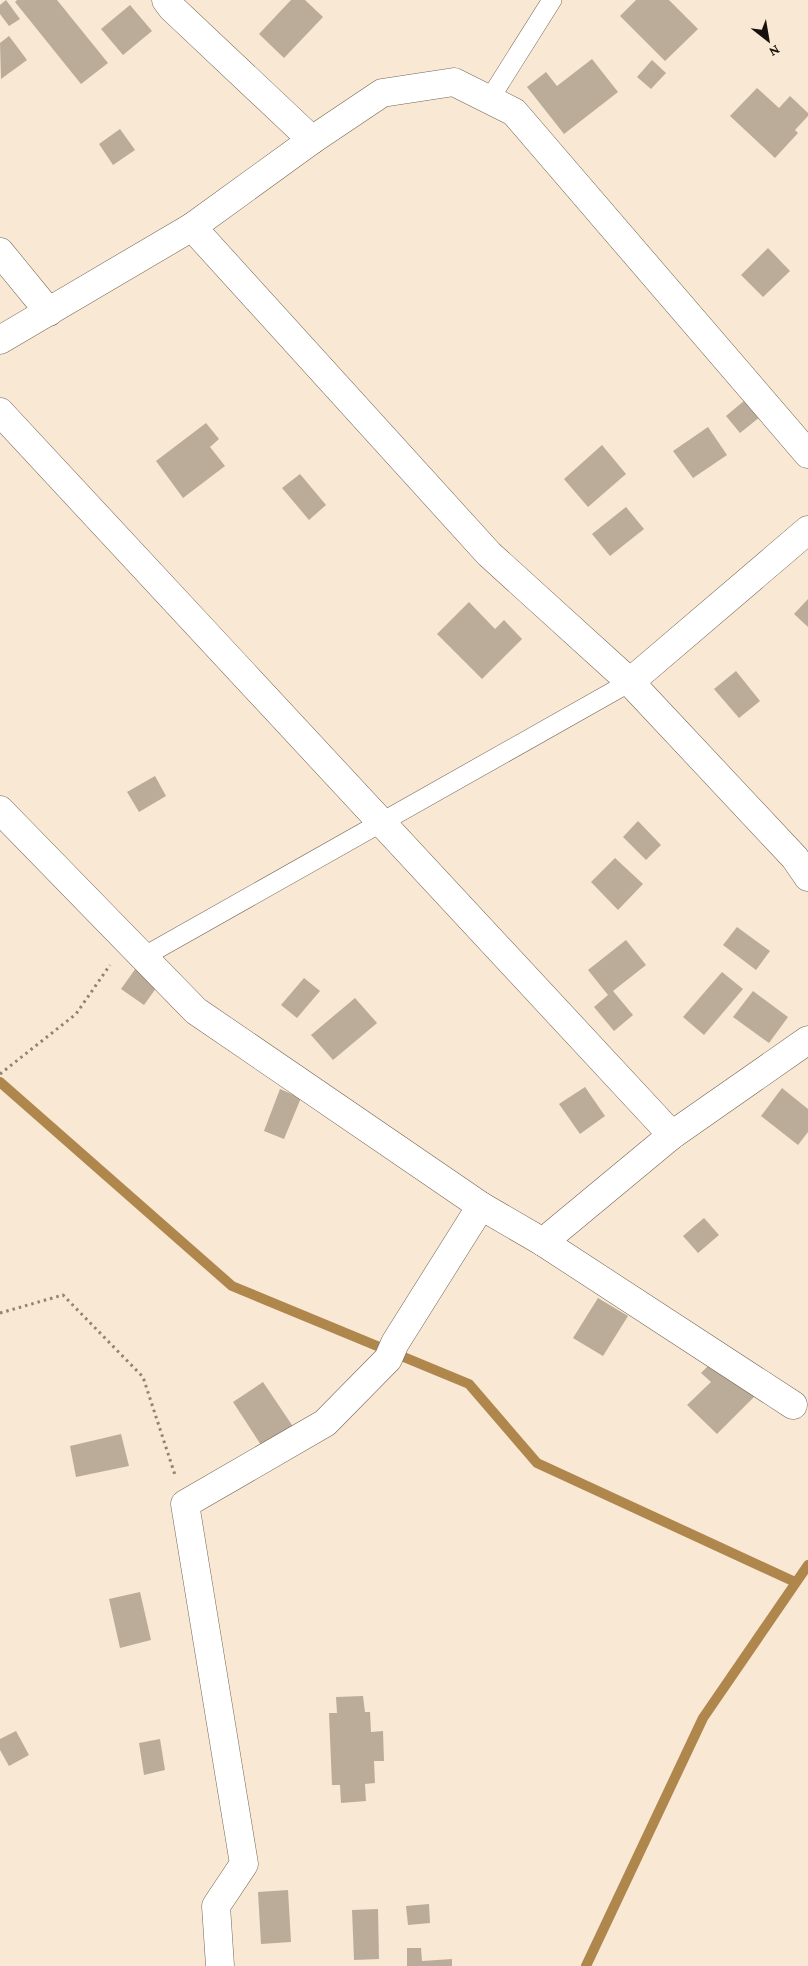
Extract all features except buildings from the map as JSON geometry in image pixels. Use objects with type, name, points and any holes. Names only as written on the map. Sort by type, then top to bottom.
[{"type":"street","points":[[166,0],[172,8],[312,140]]},
{"type":"street","points":[[0,340],[192,227],[312,140],[382,93],[454,82],[514,112],[808,454]]},
{"type":"street","points":[[192,227],[489,554],[630,682],[795,858],[808,877]]},
{"type":"street","points":[[0,252],[49,312]]},
{"type":"street","points":[[0,412],[672,1135]]},
{"type":"street","points":[[630,682],[808,530]]},
{"type":"street","points":[[0,810],[196,1011],[481,1206],[543,1242],[793,1405]]},
{"type":"street","points":[[543,1242],[672,1135],[808,1040]]},
{"type":"street","points":[[220,1966],[216,1906],[244,1864],[185,1504],[324,1423],[392,1351],[481,1206]]},
{"type":"lane","points":[[489,100],[552,0]]},
{"type":"lane","points":[[135,948],[381,822],[630,682]]},
{"type":"path","points":[[0,1074],[76,1014],[135,948]]},
{"type":"path","points":[[0,1313],[63,1295],[143,1377],[185,1504]]},
{"type":"waterway","points":[[0,1082],[232,1286],[469,1384],[537,1463],[795,1582]]},
{"type":"waterway","points":[[586,1966],[703,1718],[808,1565]]}]
